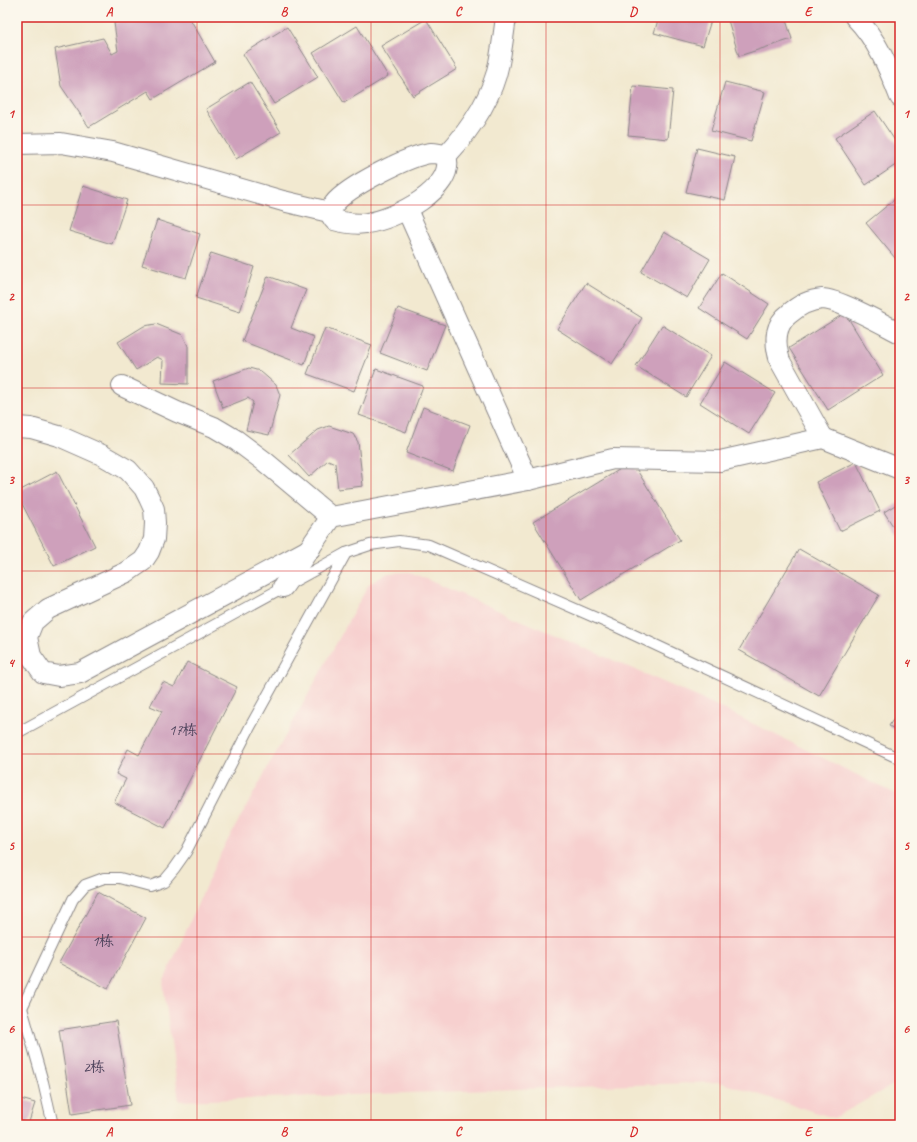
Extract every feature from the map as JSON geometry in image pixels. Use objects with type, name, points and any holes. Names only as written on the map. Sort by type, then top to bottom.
[{"type":"street","points":[[446,156],[462,140],[490,94],[499,64],[506,17]]},
{"type":"street","points":[[855,17],[866,29],[881,54],[900,97]]},
{"type":"street","points":[[17,144],[61,143],[113,152],[283,201],[330,212]]},
{"type":"street","points":[[431,153],[446,156],[448,162],[445,173],[439,185],[418,203],[407,210],[382,220],[367,223],[352,224],[334,220],[330,212],[333,204],[343,195],[373,177],[393,166],[431,153]]},
{"type":"street","points":[[407,210],[528,480]]},
{"type":"street","points":[[823,438],[780,361],[776,337],[779,325],[786,316],[797,307],[811,301],[823,299],[844,305],[900,333]]},
{"type":"street","points":[[122,386],[177,412],[214,427],[236,440],[264,461],[331,517]]},
{"type":"street","points":[[17,427],[31,428],[59,436],[102,455],[128,470],[144,488],[154,509],[154,539],[149,552],[142,561],[127,572],[48,609],[33,622],[26,637],[31,656],[43,673],[59,676],[80,673],[310,549]]},
{"type":"street","points":[[283,587],[331,517],[528,480],[613,459],[720,461],[823,438],[900,469]]},
{"type":"lane","points":[[17,733],[346,553],[370,545],[399,541],[429,545],[619,628],[900,760]]},
{"type":"lane","points":[[53,1125],[43,1082],[19,1011],[73,899],[85,885],[104,878],[120,878],[150,886],[164,881],[174,870],[186,852],[250,727],[346,553]]},
{"type":"shaded area","points":[[410,572],[709,702],[900,796],[900,1081],[834,1118],[719,1082],[179,1101],[163,983],[218,858],[369,584],[388,573]]},
{"type":"building","points":[[140,17],[189,17],[215,62],[153,99],[148,91],[89,127],[61,86],[55,49],[103,38],[112,54],[118,51],[114,23]]},
{"type":"building","points":[[659,17],[712,17],[703,46],[654,33]]},
{"type":"building","points":[[727,17],[785,17],[792,39],[739,56]]},
{"type":"building","points":[[426,19],[457,69],[413,96],[381,46]]},
{"type":"building","points":[[357,26],[388,76],[344,103],[313,53]]},
{"type":"building","points":[[287,27],[318,77],[274,104],[243,54]]},
{"type":"building","points":[[250,82],[281,132],[236,159],[206,109]]},
{"type":"building","points":[[725,82],[765,92],[751,141],[711,131]]},
{"type":"building","points":[[633,86],[673,90],[668,139],[628,135]]},
{"type":"building","points":[[875,111],[900,148],[900,162],[866,185],[835,138]]},
{"type":"building","points":[[697,148],[735,157],[725,200],[686,192]]},
{"type":"building","points":[[83,186],[127,200],[112,244],[69,231]]},
{"type":"building","points":[[900,195],[900,264],[866,223]]},
{"type":"building","points":[[157,220],[200,234],[186,278],[142,265]]},
{"type":"building","points":[[664,232],[710,259],[687,298],[641,272]]},
{"type":"building","points":[[211,253],[254,267],[240,312],[196,298]]},
{"type":"building","points":[[722,273],[769,304],[747,339],[699,308]]},
{"type":"building","points":[[268,276],[306,290],[291,328],[314,337],[304,365],[242,341]]},
{"type":"building","points":[[586,283],[642,318],[612,364],[557,329]]},
{"type":"building","points":[[398,308],[445,325],[427,371],[380,353]]},
{"type":"building","points":[[845,313],[883,375],[828,410],[789,348]]},
{"type":"building","points":[[156,324],[183,335],[188,346],[188,384],[162,383],[163,360],[157,357],[136,370],[118,342],[144,326]]},
{"type":"building","points":[[662,325],[711,356],[686,397],[636,366]]},
{"type":"building","points":[[325,328],[372,345],[354,391],[307,374]]},
{"type":"building","points":[[725,362],[775,393],[749,434],[700,403]]},
{"type":"building","points":[[249,368],[260,371],[276,385],[280,395],[269,435],[246,430],[253,402],[248,398],[223,408],[213,381]]},
{"type":"building","points":[[376,369],[423,386],[406,432],[359,415]]},
{"type":"building","points":[[423,407],[470,425],[453,471],[406,453]]},
{"type":"building","points":[[329,426],[353,434],[358,442],[363,486],[338,489],[335,463],[328,460],[309,477],[289,455],[318,430]]},
{"type":"building","points":[[632,462],[680,540],[581,600],[533,522]]},
{"type":"building","points":[[856,462],[880,511],[840,531],[816,482]]},
{"type":"building","points":[[57,471],[95,546],[54,566],[17,492]]},
{"type":"building","points":[[900,502],[900,537],[884,512]]},
{"type":"building","points":[[799,549],[879,595],[819,696],[739,650]]},
{"type":"building","points":[[187,662],[237,687],[165,828],[114,802],[126,779],[116,774],[128,749],[139,755],[162,711],[150,706],[163,682],[174,687]]},
{"type":"building","points":[[900,708],[900,732],[889,726]]},
{"type":"building","points":[[98,892],[146,918],[108,989],[59,963]]},
{"type":"building","points":[[116,1021],[130,1105],[72,1114],[59,1030]]},
{"type":"building","points":[[17,1098],[35,1103],[28,1125],[17,1125]]}]
